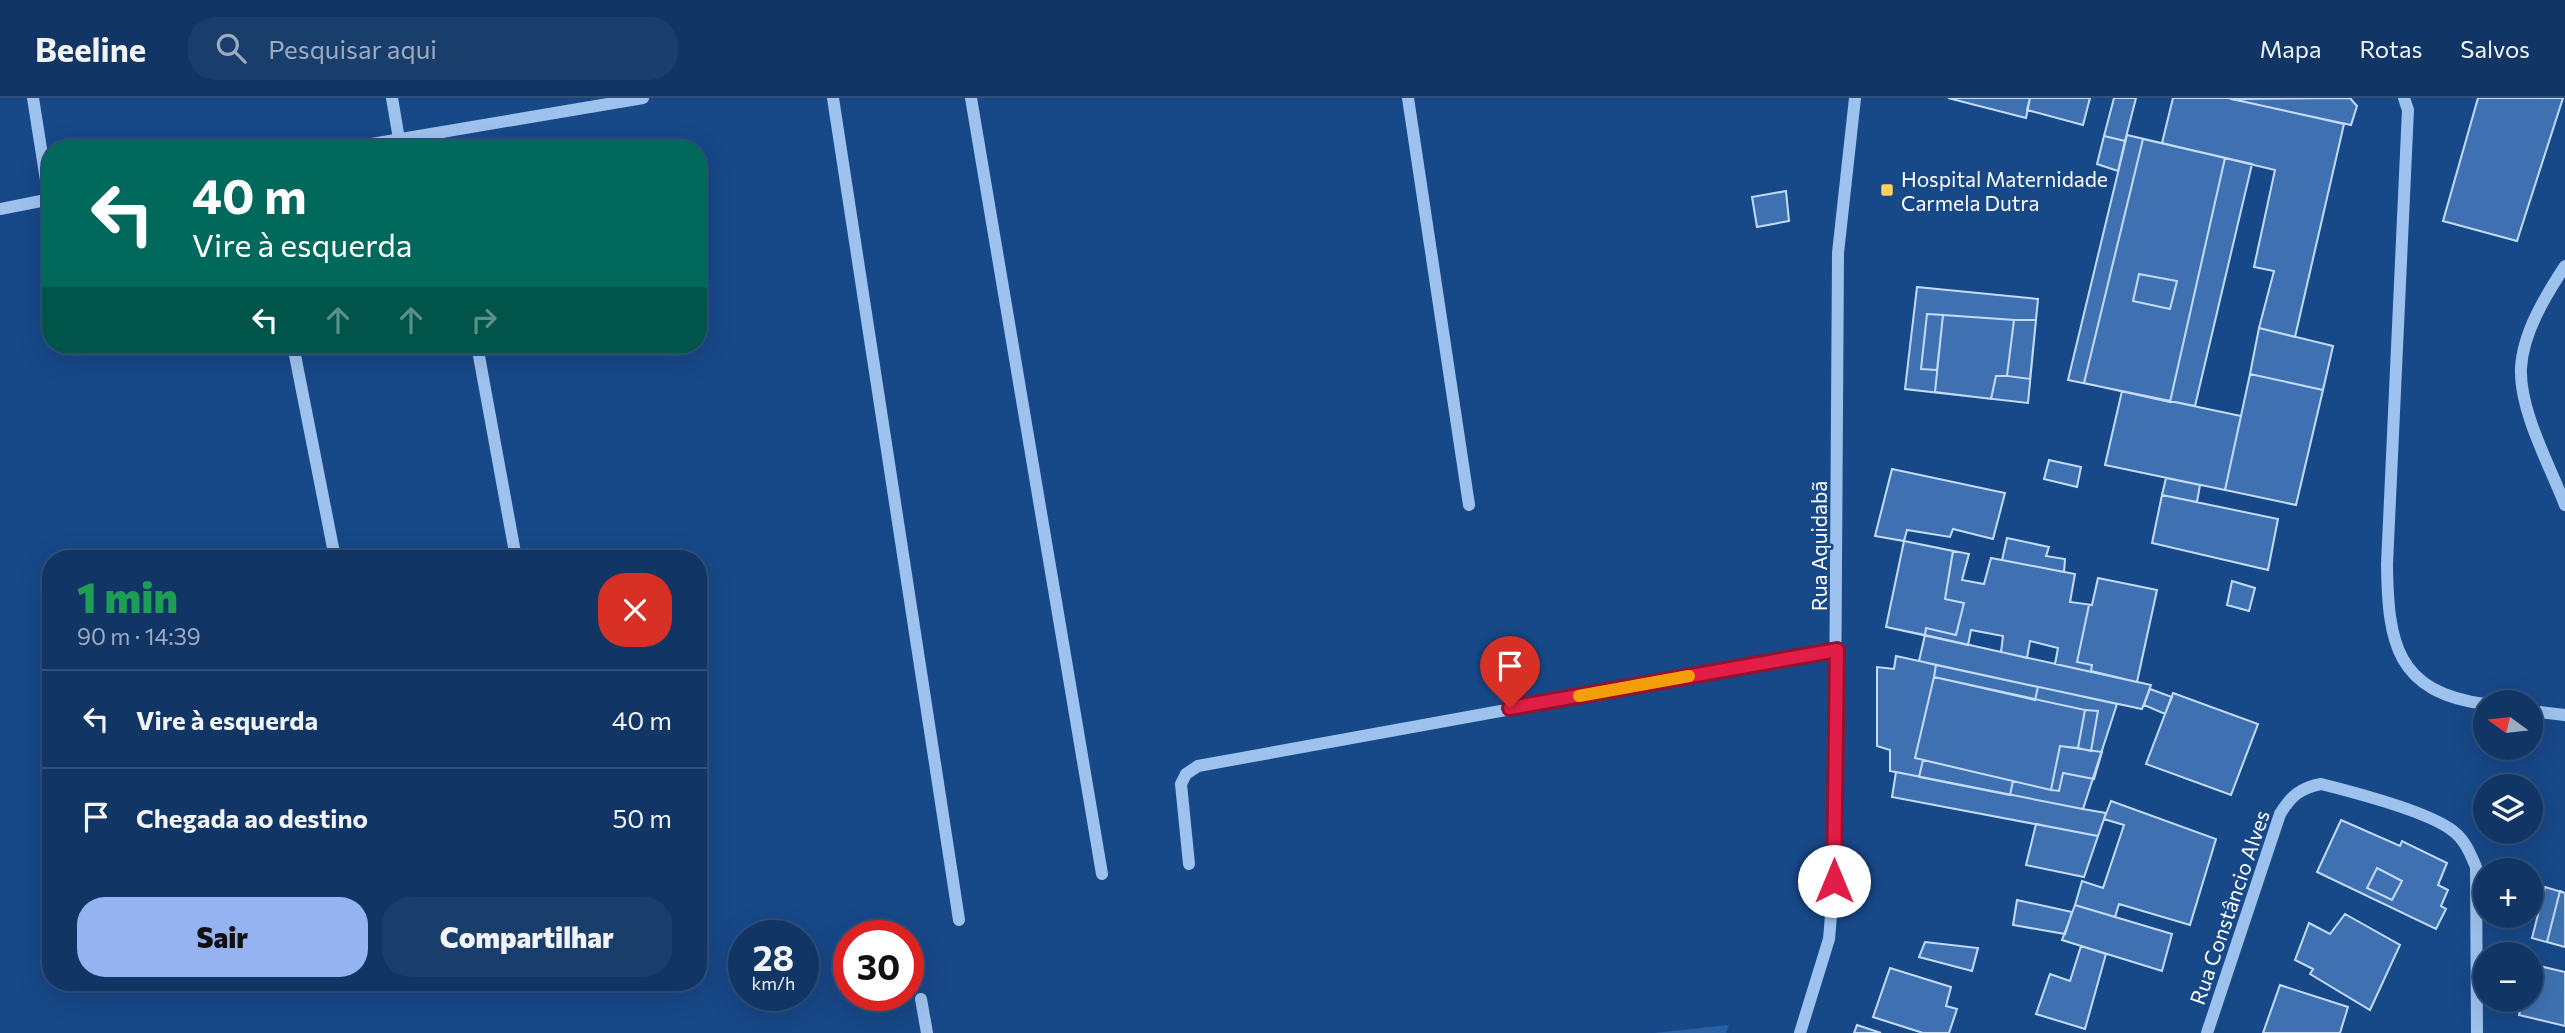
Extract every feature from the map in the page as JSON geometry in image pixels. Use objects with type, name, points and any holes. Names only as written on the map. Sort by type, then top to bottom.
[{"type":"street","points":[[33,98],[42,151]]},
{"type":"street","points":[[392,98],[399,139]]},
{"type":"street","points":[[393,140],[643,98]]},
{"type":"street","points":[[833,98],[960,920]]},
{"type":"street","points":[[971,98],[1102,874]]},
{"type":"street","points":[[1408,98],[1469,505]]},
{"type":"street","name":"Rua Aquidabã","points":[[1800,1033],[1829,939],[1834,881],[1838,253],[1856,98]]},
{"type":"street","points":[[2404,98],[2408,110],[2386,564],[2388,618],[2398,652],[2417,677],[2438,693],[2473,701]]},
{"type":"street","points":[[438,133],[439,140]]},
{"type":"street","points":[[0,209],[42,201]]},
{"type":"street","points":[[2565,265],[2530,331],[2521,368],[2525,404],[2565,505]]},
{"type":"street","points":[[295,354],[333,550]]},
{"type":"street","points":[[479,354],[515,550]]},
{"type":"street","points":[[1189,864],[1181,784],[1186,774],[1198,766],[1837,650]]},
{"type":"street","points":[[2543,712],[2565,715]]},
{"type":"street","name":"Rua Constâncio Alves","points":[[2207,1033],[2280,814],[2289,798],[2304,787],[2321,784],[2348,791],[2452,830],[2466,844],[2476,867],[2477,1033]]},
{"type":"street","points":[[923,1011],[927,1033]]},
{"type":"shaded area","points":[[1729,1025],[1726,1033],[1654,1033]]},
{"type":"building","points":[[1948,98],[2030,98],[2026,118]]},
{"type":"building","points":[[2030,98],[2090,98],[2083,125],[2027,110]]},
{"type":"building","points":[[2114,98],[2136,98],[2125,141],[2104,136]]},
{"type":"building","points":[[2173,98],[2228,98],[2344,124],[2295,337],[2259,328],[2274,271],[2254,267],[2275,170],[2162,143]]},
{"type":"building","points":[[2350,98],[2357,106],[2351,125],[2231,99]]},
{"type":"building","points":[[2478,98],[2563,98],[2517,241],[2443,221]]},
{"type":"building","points":[[2127,135],[2252,164],[2195,406],[2068,380]]},
{"type":"building","points":[[2104,136],[2125,141],[2118,171],[2097,164]]},
{"type":"building","points":[[2143,139],[2225,158],[2170,402],[2084,383]]},
{"type":"building","points":[[1786,191],[1789,221],[1757,227],[1752,197]]},
{"type":"building","points":[[2139,274],[2177,281],[2170,309],[2133,301]]},
{"type":"building","points":[[1917,287],[2038,299],[2028,403],[1905,389]]},
{"type":"building","points":[[1927,314],[1943,315],[1937,370],[1921,369]]},
{"type":"building","points":[[1943,315],[2014,320],[2007,376],[1996,376],[1991,399],[1935,392]]},
{"type":"building","points":[[2014,320],[2036,320],[2030,379],[2007,376]]},
{"type":"building","points":[[2259,328],[2333,346],[2323,390],[2250,374]]},
{"type":"building","points":[[2250,374],[2323,390],[2296,505],[2225,490]]},
{"type":"building","points":[[2122,391],[2241,416],[2225,490],[2105,465]]},
{"type":"building","points":[[2049,460],[2081,467],[2077,487],[2044,479]]},
{"type":"building","points":[[1892,469],[2005,493],[1993,539],[1953,529],[1950,537],[1907,530],[1904,541],[1875,536]]},
{"type":"building","points":[[2166,478],[2200,485],[2197,502],[2162,495]]},
{"type":"building","points":[[2162,495],[2278,519],[2268,570],[2152,543]]},
{"type":"building","points":[[2007,538],[2049,547],[2046,556],[2065,559],[2064,572],[2002,560]]},
{"type":"building","points":[[1904,541],[1953,551],[1945,599],[1964,603],[1956,635],[1926,628],[1925,635],[1886,627]]},
{"type":"building","points":[[1904,541],[1969,554],[1962,580],[1984,584],[1991,558],[2075,574],[2070,602],[2092,605],[2098,578],[2157,590],[2137,682],[2055,664],[2058,648],[2030,641],[2027,658],[2001,652],[2003,636],[1971,630],[1968,645],[1886,627]]},
{"type":"building","points":[[2098,578],[2157,590],[2137,682],[2091,671],[2092,665],[2077,662],[2089,605],[2092,605]]},
{"type":"building","points":[[2232,581],[2255,588],[2249,611],[2227,605]]},
{"type":"building","points":[[1925,635],[2151,685],[2142,709],[1936,665],[1919,661]]},
{"type":"building","points":[[1896,656],[2117,704],[2083,809],[1890,771],[1890,750],[1877,746],[1877,667],[1894,669]]},
{"type":"building","points":[[1936,665],[2038,687],[2035,700],[1934,677]]},
{"type":"building","points":[[1934,677],[2085,710],[2078,748],[2060,746],[2051,790],[1915,758]]},
{"type":"building","points":[[2150,689],[2172,697],[2165,714],[2144,705]]},
{"type":"building","points":[[2173,693],[2258,724],[2231,795],[2146,764]]},
{"type":"building","points":[[2085,710],[2098,711],[2091,751],[2078,748]]},
{"type":"building","points":[[2060,746],[2102,752],[2094,779],[2063,773],[2059,791],[2051,790]]},
{"type":"building","points":[[1923,760],[2013,781],[2010,795],[1919,777]]},
{"type":"building","points":[[1896,772],[2106,813],[2098,836],[1892,797]]},
{"type":"building","points":[[2111,801],[2216,839],[2190,925],[2119,904],[2115,917],[2075,905],[2082,881],[2103,888],[2124,825],[2104,819]]},
{"type":"building","points":[[2341,820],[2400,846],[2402,841],[2447,863],[2438,885],[2448,890],[2441,906],[2446,909],[2436,929],[2317,872]]},
{"type":"building","points":[[2036,824],[2098,836],[2084,877],[2026,865]]},
{"type":"building","points":[[2377,868],[2402,881],[2392,900],[2367,888]]},
{"type":"building","points":[[2545,887],[2565,893],[2565,947],[2532,938],[2535,928],[2543,928]]},
{"type":"building","points":[[2560,891],[2565,893],[2565,947],[2547,942]]},
{"type":"building","points":[[2017,900],[2072,912],[2065,934],[2013,925]]},
{"type":"building","points":[[2075,905],[2172,934],[2162,971],[2062,940]]},
{"type":"building","points":[[2345,914],[2400,945],[2370,1010],[2310,974],[2313,969],[2295,960],[2309,923],[2330,934]]},
{"type":"building","points":[[1925,942],[1978,948],[1972,971],[1919,957]]},
{"type":"building","points":[[2081,946],[2106,954],[2085,1029],[2036,1014],[2050,974],[2070,981]]},
{"type":"building","points":[[2543,967],[2565,972],[2565,1026],[2519,1015],[2520,1012],[2543,1012]]},
{"type":"building","points":[[1890,968],[1951,987],[1946,1006],[1957,1009],[1949,1033],[1923,1033],[1873,1017]]},
{"type":"building","points":[[2280,985],[2348,1007],[2340,1033],[2263,1033]]},
{"type":"building","points":[[1857,1025],[1881,1033],[1854,1033]]},
{"type":"slow traffic","points":[[1579,696],[1689,676]]},
{"type":"place","name":"Hospital Maternidade Carmela Dutra","points":[[1887,190]]},
{"type":"route","points":[[1510,708],[1837,650],[1834,881]]}]
